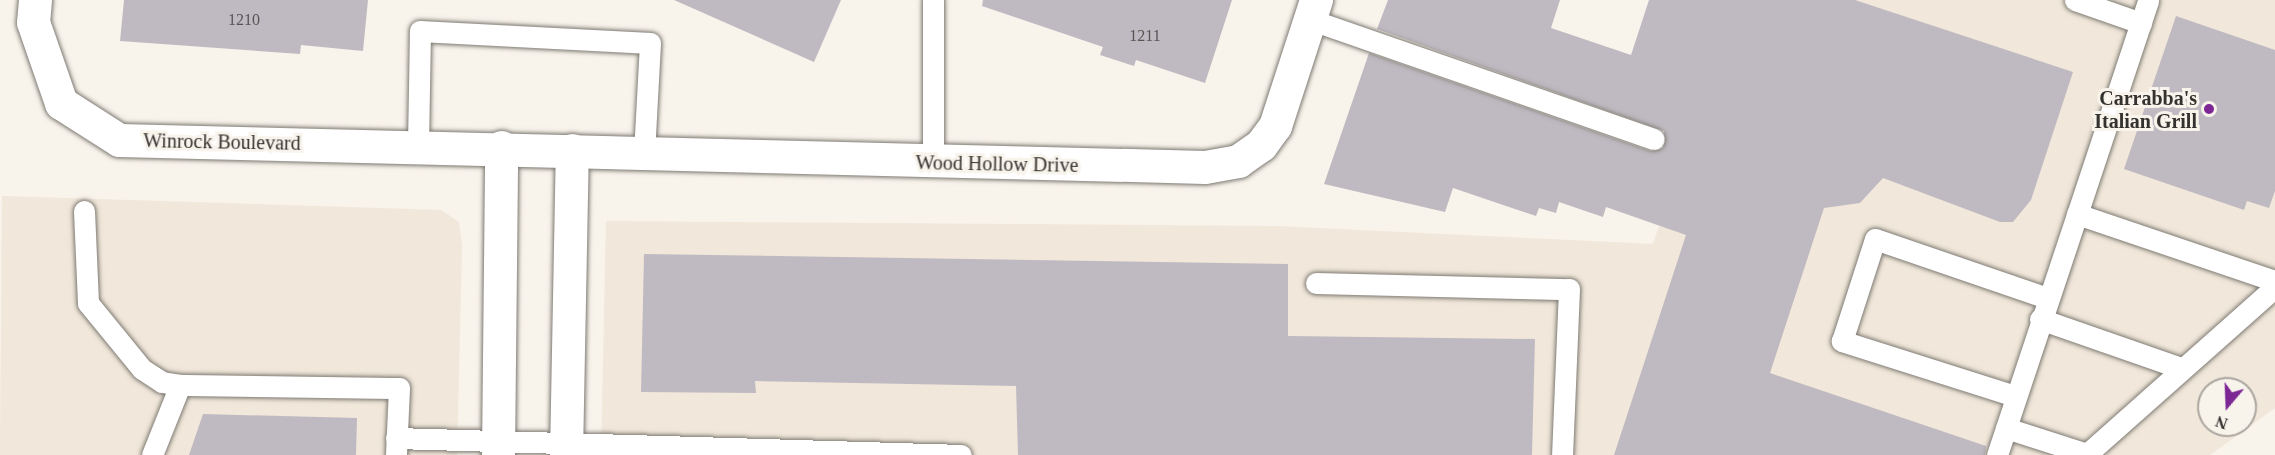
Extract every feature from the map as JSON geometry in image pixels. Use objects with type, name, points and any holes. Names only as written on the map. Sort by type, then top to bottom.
[{"type":"street","name":"Winrock Boulevard","points":[[35,0],[33,22],[61,103],[119,140],[572,150]]},
{"type":"street","name":"Wood Hollow Drive","points":[[572,150],[933,163],[1204,167],[1238,161],[1261,145],[1275,126],[1312,10]]},
{"type":"street","points":[[499,447],[501,147]]},
{"type":"street","points":[[566,448],[572,150]]},
{"type":"lane","points":[[933,0],[933,163]]},
{"type":"lane","points":[[2075,0],[2141,22]]},
{"type":"lane","points":[[1997,455],[2040,319],[2078,214],[2148,0]]},
{"type":"lane","points":[[1312,10],[1654,139]]},
{"type":"lane","points":[[418,145],[420,31],[650,44],[644,153]]},
{"type":"lane","points":[[84,211],[88,303],[142,369],[162,382],[399,388],[396,447],[961,455]]},
{"type":"lane","points":[[2078,214],[2275,281]]},
{"type":"lane","points":[[2015,396],[1842,341],[1875,239],[2048,298]]},
{"type":"lane","points":[[1316,283],[1569,289],[1562,455]]},
{"type":"lane","points":[[2006,428],[2087,454],[2181,368],[2275,287]]},
{"type":"lane","points":[[2040,319],[2181,368]]},
{"type":"lane","points":[[152,455],[180,384]]},
{"type":"shaded area","points":[[1734,0],[2275,0],[2275,408],[2257,421],[2257,377],[2197,377],[2197,437],[2235,437],[2210,455],[601,455],[606,221],[1276,226],[1653,244]]},
{"type":"shaded area","points":[[2,196],[441,210],[459,222],[462,246],[457,455],[0,455]]},
{"type":"building","points":[[124,0],[368,0],[363,51],[301,45],[300,54],[120,41]]},
{"type":"building","points":[[674,0],[841,0],[814,62]]},
{"type":"building","points":[[983,0],[1232,0],[1205,83],[1136,60],[1134,66],[1100,55],[1103,47],[982,6]]},
{"type":"building","points":[[1388,0],[1560,0],[1551,28],[1631,55],[1649,0],[1855,0],[2073,72],[2031,200],[2013,222],[2000,222],[1883,178],[1860,203],[1824,208],[1770,373],[1986,446],[1985,455],[1614,455],[1686,235],[1606,207],[1603,217],[1559,202],[1556,213],[1539,208],[1536,216],[1453,188],[1445,212],[1324,184],[1369,53],[1650,151],[1663,148],[1664,131],[1377,29]]},
{"type":"building","name":"Carrabba's Italian Grill","points":[[2176,16],[2275,50],[2275,191],[2269,208],[2247,201],[2244,210],[2124,169]]},
{"type":"building","points":[[644,254],[1288,264],[1288,336],[1535,339],[1532,455],[1018,455],[1016,386],[755,381],[756,393],[641,392]]},
{"type":"building","points":[[203,414],[357,418],[356,455],[189,455]]},
{"type":"place","name":"Carrabba's Italian Grill","points":[[2209,109]]}]
